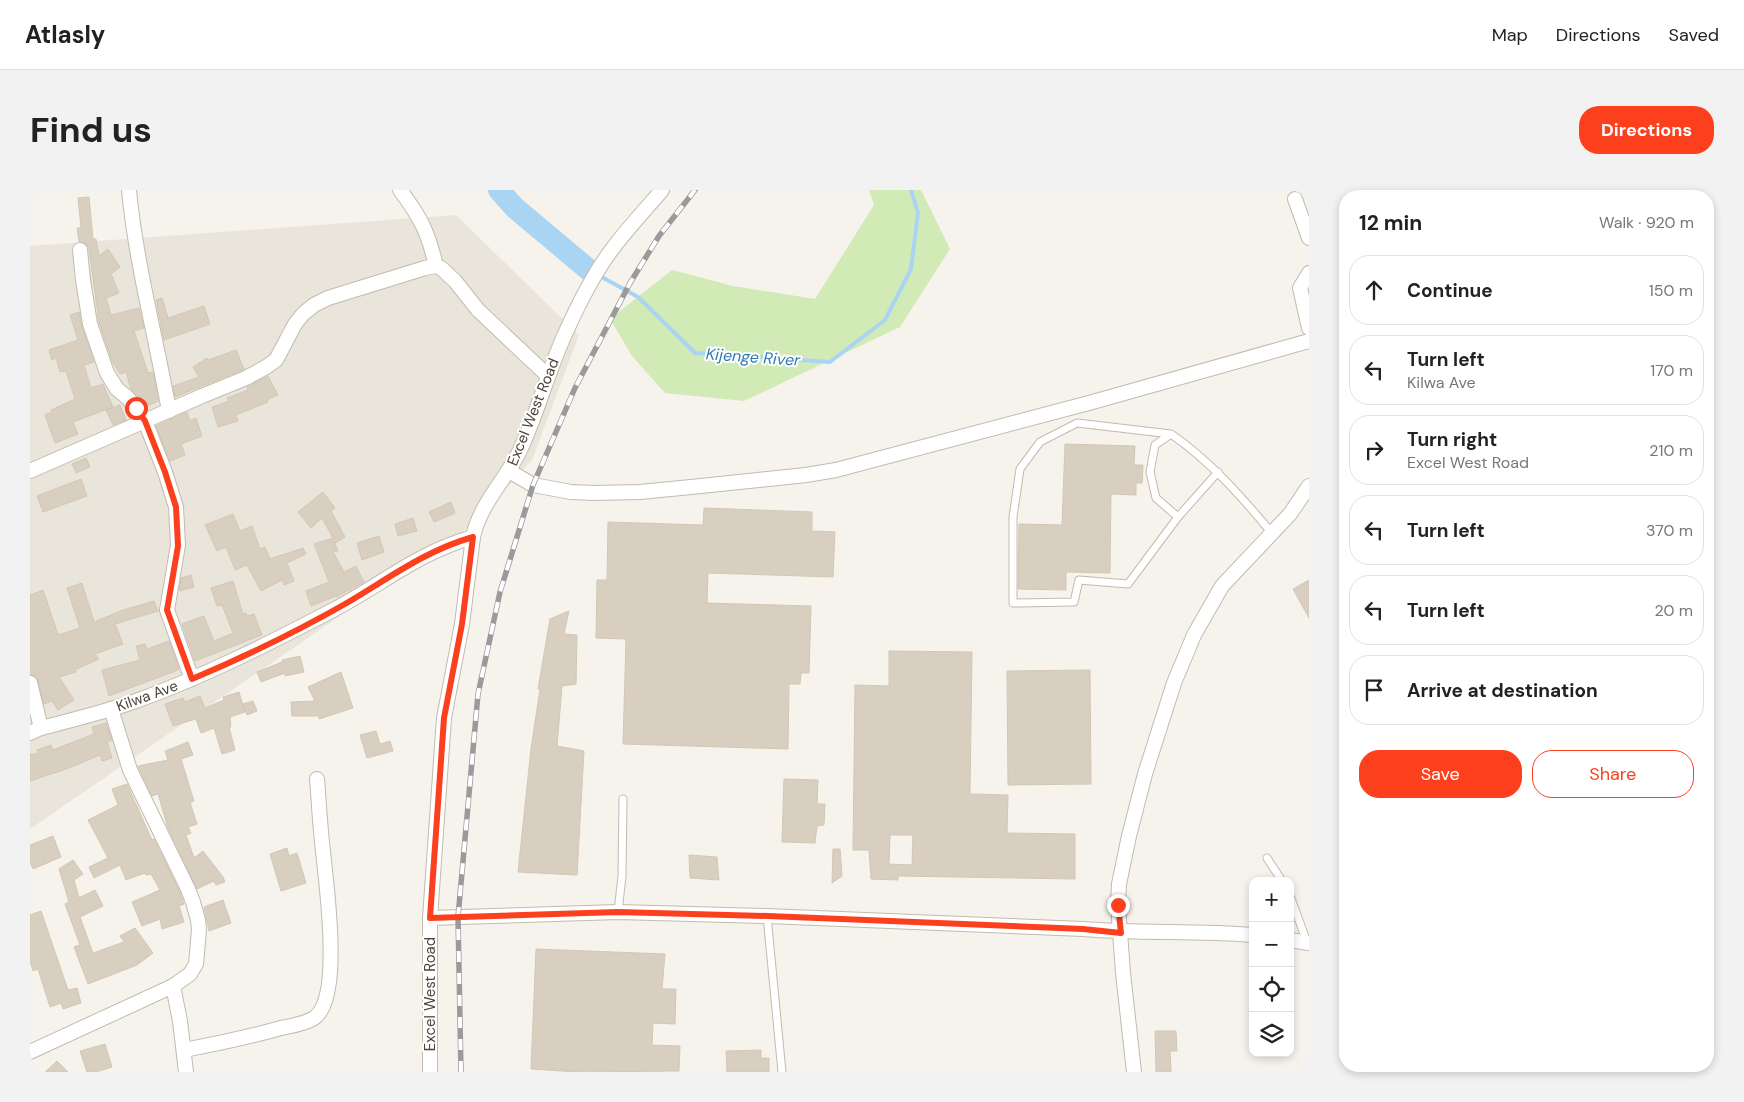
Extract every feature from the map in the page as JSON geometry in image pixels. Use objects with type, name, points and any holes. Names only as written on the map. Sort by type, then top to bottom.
[{"type":"street","points":[[129,190],[140,269],[160,356],[169,411]]},
{"type":"street","points":[[400,190],[423,224],[436,266]]},
{"type":"street","name":"Excel West Road","points":[[430,1072],[430,918],[444,718],[462,624],[476,523],[522,448],[564,335],[587,288],[612,248],[662,190]]},
{"type":"street","points":[[1295,199],[1309,238]]},
{"type":"street","points":[[80,250],[90,324],[108,373],[117,389],[128,398],[145,421],[165,472],[176,507],[178,546],[167,610],[192,679]]},
{"type":"street","points":[[30,472],[246,378],[266,367],[276,360],[295,324],[314,305],[328,298],[436,266],[441,268],[455,281],[478,310],[548,376]]},
{"type":"street","points":[[1309,273],[1300,288],[1309,328]]},
{"type":"street","points":[[509,472],[533,484],[571,492],[594,494],[640,492],[806,475],[836,470],[1089,403],[1309,341]]},
{"type":"street","points":[[1134,1072],[1123,973],[1118,905],[1119,884],[1145,774],[1174,683],[1194,635],[1222,586],[1290,514],[1309,486]]},
{"type":"street","name":"Kilwa Ave","points":[[35,730],[111,710],[239,659],[345,604],[404,566],[432,551],[473,537]]},
{"type":"street","points":[[30,683],[35,730]]},
{"type":"street","points":[[30,1052],[173,986],[190,974],[196,964],[198,920],[188,889],[130,770],[111,710]]},
{"type":"street","points":[[184,1050],[299,1024],[313,1018],[321,1011],[328,986],[330,951],[317,779]]},
{"type":"street","points":[[430,918],[618,912],[768,916],[1073,929],[1121,933],[1211,932],[1249,935]]},
{"type":"street","points":[[1294,941],[1308,943]]},
{"type":"street","points":[[173,986],[180,1021],[186,1072]]},
{"type":"lane","points":[[1218,472],[1178,516],[1128,584],[1080,580],[1074,602],[1013,603],[1013,517],[1020,469],[1040,442],[1077,423],[1171,434],[1218,472],[1271,532]]},
{"type":"lane","points":[[1171,434],[1155,445],[1150,472],[1156,498],[1178,516]]},
{"type":"lane","points":[[618,912],[622,876],[623,799]]},
{"type":"lane","points":[[1267,858],[1279,877]]},
{"type":"lane","points":[[1294,906],[1308,943]]},
{"type":"lane","points":[[768,916],[782,1072]]},
{"type":"shaded area","points":[[456,215],[579,335],[532,460],[475,523],[30,829],[30,246]]},
{"type":"green space","points":[[869,190],[921,190],[950,249],[900,327],[744,401],[665,393],[632,356],[610,319],[672,270],[733,286],[815,299],[874,205]]},
{"type":"building","points":[[89,197],[93,239],[96,239],[99,256],[108,249],[120,267],[111,274],[119,293],[106,298],[111,315],[139,308],[144,328],[134,331],[148,373],[153,372],[158,401],[145,407],[131,389],[126,372],[120,374],[112,361],[99,322],[89,249],[87,245],[79,241],[77,228],[81,228],[78,198]]},
{"type":"building","points":[[162,298],[168,318],[204,306],[210,324],[164,340],[156,300]]},
{"type":"building","points":[[79,312],[94,362],[84,365],[91,388],[103,384],[113,407],[73,422],[78,434],[55,443],[45,415],[52,412],[51,410],[75,399],[66,371],[60,372],[56,358],[52,360],[49,350],[78,340],[70,315]]},
{"type":"building","points":[[236,350],[244,369],[175,397],[173,386],[199,377],[193,367],[207,358],[208,360]]},
{"type":"building","points":[[268,376],[278,395],[267,400],[268,402],[236,415],[238,421],[218,427],[212,407],[229,401],[227,398],[248,390],[247,387]]},
{"type":"building","points":[[120,405],[126,420],[113,425],[106,410]]},
{"type":"building","points":[[187,412],[190,421],[196,418],[202,436],[181,444],[185,455],[170,461],[156,426]]},
{"type":"building","points":[[1065,444],[1135,446],[1134,465],[1143,465],[1142,483],[1136,483],[1136,495],[1111,494],[1110,573],[1066,572],[1066,590],[1018,589],[1019,524],[1062,525]]},
{"type":"building","points":[[86,458],[90,467],[76,473],[72,464]]},
{"type":"building","points":[[81,479],[87,496],[43,512],[37,496]]},
{"type":"building","points":[[323,492],[335,508],[331,511],[345,537],[334,542],[338,551],[333,552],[344,572],[356,566],[364,582],[336,597],[311,606],[306,591],[329,582],[314,544],[333,538],[322,518],[311,528],[298,512]]},
{"type":"building","points":[[451,502],[455,513],[434,522],[429,512]]},
{"type":"building","points":[[704,508],[812,512],[812,531],[835,532],[833,577],[708,573],[707,603],[811,606],[809,673],[801,673],[800,684],[789,684],[788,749],[623,744],[626,639],[596,638],[597,580],[607,580],[608,522],[703,525]]},
{"type":"building","points":[[233,514],[240,531],[252,526],[260,549],[265,547],[270,559],[303,548],[306,554],[287,563],[294,581],[284,585],[282,580],[261,591],[247,565],[235,570],[226,547],[217,551],[205,525]]},
{"type":"building","points":[[413,518],[417,531],[398,536],[395,524]]},
{"type":"building","points":[[379,536],[384,552],[362,560],[357,543]]},
{"type":"building","points":[[191,575],[194,587],[179,591],[181,578]]},
{"type":"building","points":[[1309,580],[1309,618],[1293,589]]},
{"type":"building","points":[[233,581],[243,614],[246,613],[247,616],[254,614],[262,635],[195,661],[182,624],[204,616],[214,641],[233,633],[222,605],[217,606],[211,588]]},
{"type":"building","points":[[82,583],[94,622],[123,610],[154,601],[158,611],[115,624],[123,644],[95,654],[99,659],[75,670],[76,672],[59,677],[74,700],[58,710],[52,701],[44,704],[38,680],[30,674],[30,595],[43,590],[58,635],[80,628],[67,588]]},
{"type":"building","points":[[569,611],[564,634],[577,635],[576,684],[562,686],[557,746],[584,751],[577,875],[518,872],[531,749],[540,689],[538,689],[550,619]]},
{"type":"building","points":[[169,641],[179,668],[178,670],[109,696],[102,670],[140,660],[136,646],[145,644],[147,649]]},
{"type":"building","points":[[889,651],[972,652],[970,794],[1008,795],[1007,833],[1075,834],[1075,879],[898,876],[898,880],[871,879],[869,850],[853,850],[855,685],[889,686]],"holes":[[[890,835],[913,835],[912,865],[889,864]]]},
{"type":"building","points":[[300,656],[304,672],[285,676],[285,673],[261,682],[257,672],[282,662],[282,660]]},
{"type":"building","points":[[1090,670],[1091,784],[1008,785],[1007,671]]},
{"type":"building","points":[[341,672],[353,708],[319,719],[319,716],[292,716],[291,702],[315,701],[308,687]]},
{"type":"building","points":[[239,692],[245,712],[230,717],[231,727],[229,727],[235,750],[222,754],[214,728],[201,733],[196,719],[173,726],[165,704],[183,698],[185,702],[200,696],[205,708],[224,700],[223,697]]},
{"type":"building","points":[[253,701],[257,711],[247,715],[243,704]]},
{"type":"building","points":[[106,723],[112,740],[107,742],[112,758],[102,761],[100,755],[30,781],[30,754],[38,754],[37,750],[51,745],[53,750],[94,734],[92,727]]},
{"type":"building","points":[[376,731],[380,744],[390,741],[393,751],[367,758],[360,735]]},
{"type":"building","points":[[188,742],[193,755],[181,759],[194,801],[190,802],[197,824],[188,827],[191,833],[186,835],[194,858],[203,851],[225,882],[216,885],[214,881],[197,889],[168,828],[158,794],[152,796],[138,766],[168,760],[165,751]]},
{"type":"building","points":[[784,779],[818,780],[817,804],[825,804],[824,825],[817,826],[815,843],[782,842]]},
{"type":"building","points":[[127,784],[152,840],[154,839],[180,892],[184,904],[179,906],[184,922],[162,929],[160,919],[142,926],[132,902],[160,890],[151,874],[146,875],[145,873],[126,880],[120,865],[94,878],[89,867],[108,858],[88,820],[118,805],[112,789]]},
{"type":"building","points":[[53,836],[61,857],[33,869],[30,862],[30,845]]},
{"type":"building","points":[[287,848],[289,856],[297,853],[306,883],[281,891],[270,854]]},
{"type":"building","points":[[833,849],[840,849],[842,876],[832,883]]},
{"type":"building","points":[[689,855],[717,857],[719,880],[690,878]]},
{"type":"building","points":[[73,860],[83,874],[74,880],[79,898],[95,890],[103,906],[80,917],[93,953],[124,942],[120,936],[135,928],[153,953],[137,965],[88,984],[74,947],[80,945],[65,904],[69,902],[59,869]]},
{"type":"building","points":[[223,900],[231,923],[209,931],[204,907]]},
{"type":"building","points":[[41,911],[68,990],[77,988],[81,1003],[63,1009],[61,1003],[50,1007],[38,969],[33,971],[30,961],[30,915]]},
{"type":"building","points":[[536,949],[665,954],[662,989],[676,989],[675,1024],[653,1023],[652,1045],[680,1046],[679,1071],[577,1072],[531,1069]]},
{"type":"building","points":[[1155,1031],[1176,1031],[1177,1051],[1170,1051],[1171,1072],[1156,1072]]},
{"type":"building","points":[[105,1044],[112,1067],[96,1072],[87,1072],[80,1051]]},
{"type":"building","points":[[761,1050],[761,1058],[769,1058],[769,1072],[727,1072],[726,1051]]},
{"type":"building","points":[[57,1061],[68,1072],[45,1072]]},
{"type":"waterway","name":"Kijenge River","points":[[499,190],[515,208],[589,270]]},
{"type":"waterway","name":"Kijenge River","points":[[589,270],[638,297],[695,353],[830,362],[885,320],[911,269],[918,213],[911,190]]},
{"type":"railway","points":[[461,1072],[458,917],[478,694],[500,592],[533,485],[575,388],[630,283],[659,236],[695,190]]},
{"type":"route","points":[[136,408],[145,421],[165,472],[176,507],[178,546],[167,610],[192,679],[239,659],[345,604],[404,566],[432,551],[473,537],[462,624],[444,718],[430,918],[618,912],[1083,929],[1121,933],[1118,905]]}]
